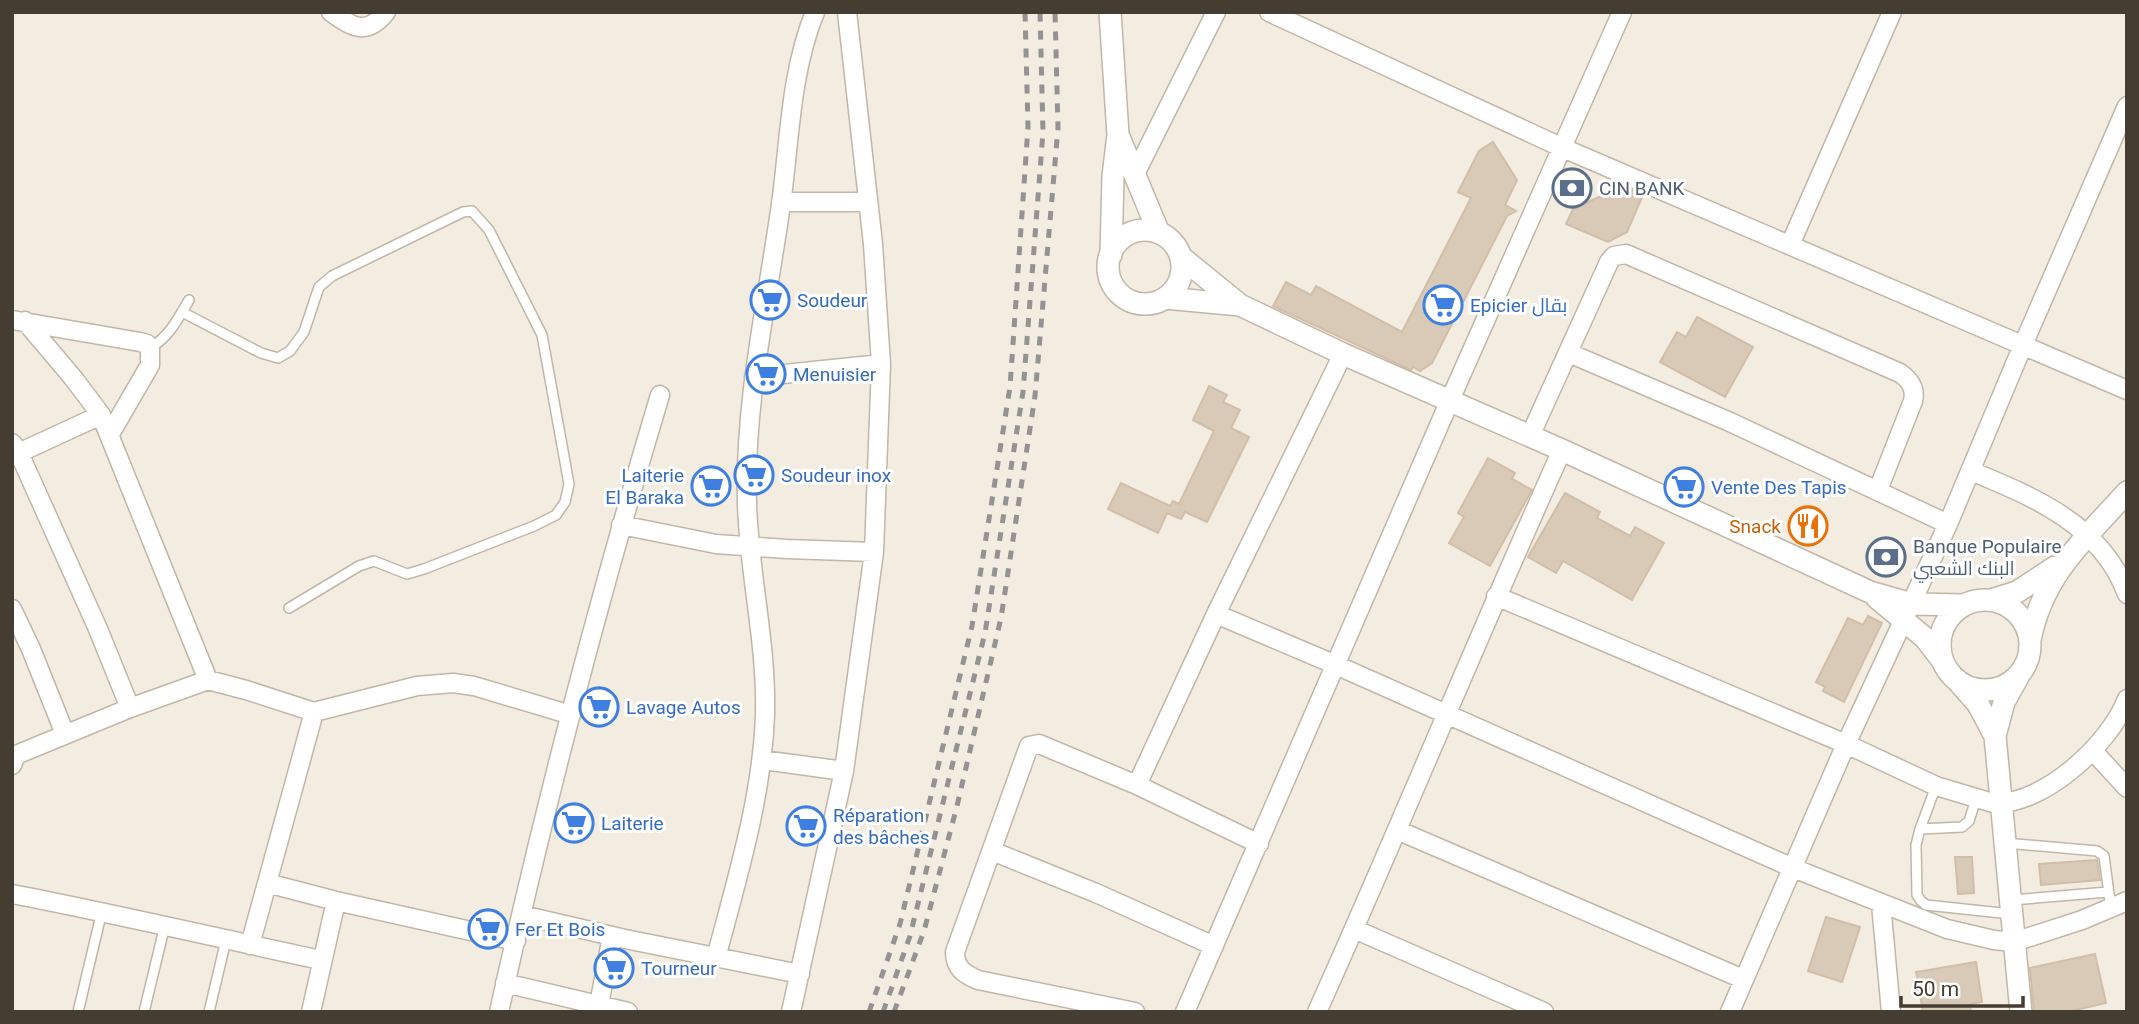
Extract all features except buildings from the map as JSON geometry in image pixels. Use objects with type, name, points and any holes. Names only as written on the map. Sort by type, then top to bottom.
[{"type":"street","points":[[331,12],[357,27],[369,28],[386,12]]},
{"type":"street","points":[[716,958],[750,831],[762,760],[764,668],[750,548],[747,449],[754,377],[781,202],[794,90],[800,58],[815,12]]},
{"type":"street","points":[[791,1012],[844,771],[874,552],[881,364],[873,244],[847,12]]},
{"type":"street","points":[[1110,12],[1118,135],[1113,176],[1111,255]]},
{"type":"street","points":[[1135,174],[1216,12]]},
{"type":"street","points":[[1269,12],[1563,148],[2127,390]]},
{"type":"street","points":[[1185,1012],[1450,400],[1622,12]]},
{"type":"street","points":[[1790,245],[1892,12]]},
{"type":"street","points":[[1730,1012],[1846,744],[1948,524],[2127,106]]},
{"type":"street","points":[[1118,135],[1159,233]]},
{"type":"street","points":[[781,202],[868,202]]},
{"type":"street","points":[[1145,230],[1159,233],[1175,244],[1181,257],[1182,272],[1179,281],[1175,290],[1165,298],[1145,304],[1133,302],[1122,296],[1110,279],[1108,263],[1111,255],[1119,241],[1133,232],[1145,230]]},
{"type":"street","points":[[1530,436],[1609,261],[1620,254],[1634,257],[1900,373],[1912,384],[1915,394],[1878,490]]},
{"type":"street","points":[[1181,257],[1240,305],[1343,354],[1562,450],[1908,612],[1948,671],[1978,704],[1995,736]]},
{"type":"street","points":[[1165,298],[1240,305]]},
{"type":"street","points":[[19,320],[140,342],[150,348],[150,365],[110,434]]},
{"type":"street","points":[[19,320],[74,379],[101,415],[208,680]]},
{"type":"street","points":[[1569,352],[1730,422],[1948,524]]},
{"type":"street","points":[[1137,785],[1216,614],[1343,354]]},
{"type":"street","points":[[754,377],[881,364]]},
{"type":"street","points":[[499,1012],[571,715],[621,526],[660,394]]},
{"type":"street","points":[[101,415],[15,451],[92,617],[130,708]]},
{"type":"street","points":[[1317,1012],[1496,596],[1562,450]]},
{"type":"street","points":[[1971,471],[2038,500],[2063,515],[2088,535],[2111,563],[2127,594]]},
{"type":"street","points":[[2021,1012],[1995,736],[2004,702],[2029,657],[2034,622],[2046,591],[2068,557],[2127,492]]},
{"type":"street","points":[[621,526],[690,541],[750,548],[874,552]]},
{"type":"street","points":[[1908,612],[1964,605],[2017,592],[2037,581],[2068,557]]},
{"type":"street","points":[[1496,596],[1846,744],[1936,786],[2001,804],[2052,783],[2093,751],[2113,727],[2127,699]]},
{"type":"street","points":[[1991,600],[2008,605],[2018,614],[2027,629],[2030,642]]},
{"type":"street","points":[[1942,660],[1940,646],[1944,625],[1953,613],[1964,605]]},
{"type":"street","points":[[12,609],[65,734]]},
{"type":"street","points":[[1216,614],[1793,868],[1881,904],[1925,913],[1983,938],[2014,942],[2058,929],[2116,901]]},
{"type":"street","points":[[1956,679],[1969,687],[1989,690],[2003,686],[2019,674]]},
{"type":"street","points":[[14,757],[130,708],[208,680],[314,712],[417,686],[453,683],[474,686],[571,715]]},
{"type":"street","points":[[250,945],[314,712]]},
{"type":"street","points":[[1135,1012],[978,980],[959,969],[955,961],[955,952],[1026,750],[1031,745],[1039,744],[1137,785],[1259,844]]},
{"type":"street","points":[[2093,751],[2127,788]]},
{"type":"street","points":[[762,760],[844,771]]},
{"type":"street","points":[[1397,830],[1744,979]]},
{"type":"street","points":[[992,851],[1096,893],[1213,946]]},
{"type":"street","points":[[267,883],[516,941]]},
{"type":"street","points":[[12,894],[165,924],[321,960]]},
{"type":"street","points":[[311,1012],[336,901]]},
{"type":"street","points":[[1881,904],[1891,1012]]},
{"type":"street","points":[[522,915],[800,974]]},
{"type":"street","points":[[1354,929],[1544,1012]]},
{"type":"street","points":[[599,1005],[612,936]]},
{"type":"street","points":[[505,984],[628,1012]]},
{"type":"lane","points":[[182,313],[261,353],[278,358],[289,351],[304,332],[319,287],[332,276],[463,212],[472,211],[489,230],[542,335],[569,484],[565,502],[556,515],[534,526],[407,574],[374,561],[359,566],[289,608]]},
{"type":"lane","points":[[150,348],[162,341],[189,300]]},
{"type":"lane","points":[[1936,786],[1916,845],[1917,895],[1925,913],[2116,901],[2104,856],[2098,851],[2006,843]]},
{"type":"lane","points":[[1920,829],[1962,827],[1969,821],[1976,799]]},
{"type":"lane","points":[[78,1012],[102,911]]},
{"type":"lane","points":[[144,1012],[165,924]]},
{"type":"lane","points":[[209,1012],[226,940]]},
{"type":"railway","points":[[869,1012],[900,924],[972,626],[1010,387],[1028,127],[1025,12]]},
{"type":"railway","points":[[883,1012],[910,936],[985,633],[1023,392],[1043,132],[1040,12]]},
{"type":"railway","points":[[894,1012],[924,931],[957,806],[1001,618],[1035,396],[1058,128],[1055,12]]},
{"type":"place","name":"CIN BANK","points":[[1572,188]]},
{"type":"place","name":"Soudeur","points":[[770,300]]},
{"type":"place","name":"Epicier بقال","points":[[1443,305]]},
{"type":"place","name":"Menuisier","points":[[766,374]]},
{"type":"place","name":"Soudeur inox","points":[[754,475]]},
{"type":"place","name":"Laiterie El Baraka","points":[[711,486]]},
{"type":"place","name":"Vente Des Tapis","points":[[1684,487]]},
{"type":"place","name":"Snack","points":[[1808,526]]},
{"type":"place","name":"Banque Populaire البنك الشعبي","points":[[1886,557]]},
{"type":"place","name":"Lavage Autos","points":[[599,707]]},
{"type":"place","name":"Laiterie","points":[[574,823]]},
{"type":"place","name":"Réparation des bâches","points":[[806,826]]},
{"type":"place","name":"Fer Et Bois","points":[[488,929]]},
{"type":"place","name":"Tourneur","points":[[614,968]]}]
